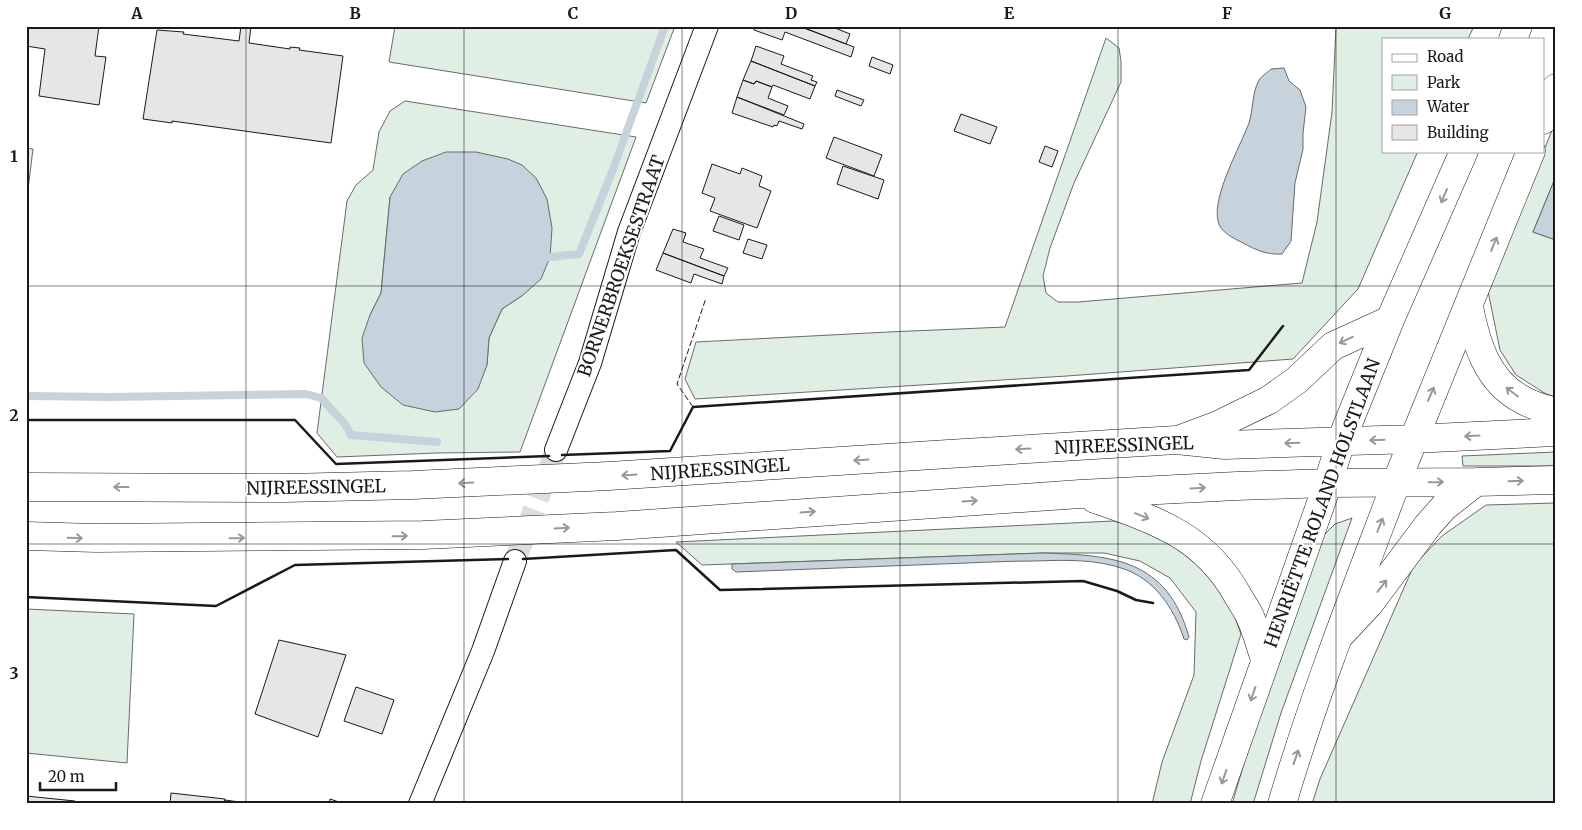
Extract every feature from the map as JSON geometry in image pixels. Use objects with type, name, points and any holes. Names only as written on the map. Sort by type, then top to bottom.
[{"type":"main road","points":[[1512,38],[1518,26]]},
{"type":"main road","points":[[1544,118],[1556,88]]},
{"type":"main road","name":"HENRIËTTE ROLAND HOLSTLAAN","points":[[1215,804],[1341,441],[1390,320],[1464,152]]},
{"type":"main road","points":[[1282,804],[1339,636],[1396,483],[1531,152]]},
{"type":"main road","points":[[1468,307],[1479,350],[1486,363],[1503,385],[1522,400],[1556,412]]},
{"type":"main road","points":[[1176,440],[1218,425],[1270,400],[1297,380],[1333,346],[1390,320]]},
{"type":"main road","name":"NIJREESSINGEL","points":[[26,487],[286,488],[423,485],[609,476],[1176,440],[1225,445],[1556,432]]},
{"type":"main road","points":[[26,536],[115,538],[423,535],[617,526],[1080,494],[1328,483],[1556,480]]},
{"type":"main road","points":[[1339,636],[1369,604],[1428,525],[1444,507],[1476,482]]},
{"type":"main road","points":[[1080,494],[1143,516],[1187,538],[1200,548],[1232,584],[1251,618],[1265,659]]},
{"type":"street","name":"BORNERBROEKSESTRAAT","points":[[556,450],[590,363],[629,232],[707,26]]},
{"type":"street","points":[[420,804],[483,651],[515,561]]},
{"type":"green space","points":[[395,26],[675,26],[646,103],[389,62]]},
{"type":"green space","points":[[1336,26],[1474,26],[1468,38],[1382,38],[1382,152],[1418,152],[1358,289],[1293,359],[1067,376],[695,399],[685,379],[696,342],[1005,327],[1106,38],[1119,48],[1121,82],[1074,183],[1050,248],[1043,276],[1046,293],[1058,302],[1078,302],[1302,283],[1317,222],[1332,112]]},
{"type":"green space","points":[[405,101],[636,137],[520,452],[337,457],[317,433],[347,201],[356,185],[373,170],[379,132],[390,111]],"holes":[[[390,197],[523,295],[502,309],[489,338],[487,365],[370,315],[381,293]]]},
{"type":"green space","points":[[1556,120],[1556,176],[1533,232],[1556,240],[1556,397],[1546,394],[1516,375],[1500,350],[1488,291]]},
{"type":"green space","points":[[26,148],[33,149],[26,206]]},
{"type":"green space","points":[[1556,452],[1556,466],[1463,466],[1462,456]]},
{"type":"green space","points":[[1556,503],[1556,804],[1312,804],[1320,779],[1414,565],[1442,536],[1486,505]]},
{"type":"green space","points":[[1352,518],[1281,713],[1253,804],[1232,804],[1260,710],[1321,538],[1335,524]]},
{"type":"green space","points":[[1113,521],[1160,532],[1194,557],[1230,604],[1241,634],[1201,761],[1190,804],[1152,804],[1162,762],[1194,675],[1196,612],[1170,578],[1140,561],[1104,553],[1042,553],[702,565],[676,542]]},
{"type":"green space","points":[[26,609],[134,614],[127,763],[26,753]]},
{"type":"water","points":[[1284,68],[1289,81],[1300,90],[1306,107],[1303,149],[1295,183],[1291,241],[1282,254],[1277,254],[1257,250],[1228,234],[1219,225],[1217,211],[1223,185],[1249,123],[1258,82],[1271,69]]},
{"type":"water","points":[[446,152],[476,152],[508,159],[522,165],[536,178],[547,199],[552,228],[550,257],[541,279],[523,295],[502,309],[489,338],[487,365],[478,389],[459,409],[435,412],[403,405],[381,387],[364,363],[362,338],[370,315],[381,293],[390,197],[403,174],[422,161]]},
{"type":"water","points":[[1556,176],[1556,240],[1533,232]]},
{"type":"water","points":[[1042,553],[1092,556],[1134,566],[1152,577],[1167,591],[1179,611],[1189,637],[1187,640],[1184,639],[1175,616],[1153,587],[1133,573],[1100,563],[1057,560],[736,572],[732,569],[732,564]]},
{"type":"building","points":[[26,26],[99,26],[95,56],[106,57],[99,105],[39,96],[45,49],[26,46]]},
{"type":"building","points":[[241,26],[251,26],[249,43],[290,49],[290,47],[300,48],[299,50],[343,56],[331,143],[172,121],[172,123],[143,119],[157,30],[184,32],[183,34],[239,41]]},
{"type":"building","points":[[755,26],[799,26],[854,47],[851,57],[785,32],[782,40],[754,30]]},
{"type":"building","points":[[799,26],[830,26],[850,34],[846,44]]},
{"type":"building","points":[[756,46],[784,56],[781,64],[813,76],[811,80],[817,82],[815,86],[751,61]]},
{"type":"building","points":[[872,57],[893,65],[890,74],[869,66]]},
{"type":"building","points":[[751,61],[815,86],[810,99],[773,85],[772,87],[756,81],[754,84],[743,80]]},
{"type":"building","points":[[743,80],[754,84],[756,81],[772,87],[768,98],[788,106],[784,115],[737,97]]},
{"type":"building","points":[[837,90],[864,100],[861,106],[835,96]]},
{"type":"building","points":[[737,97],[804,124],[802,129],[779,121],[777,126],[774,125],[773,127],[732,113]]},
{"type":"building","points":[[961,114],[997,127],[990,144],[954,131]]},
{"type":"building","points":[[834,137],[882,155],[874,176],[826,158]]},
{"type":"building","points":[[1045,146],[1058,151],[1052,167],[1039,162]]},
{"type":"building","points":[[712,164],[740,174],[742,168],[762,176],[759,186],[771,191],[757,228],[710,211],[715,198],[702,193]]},
{"type":"building","points":[[843,166],[884,180],[878,199],[837,184]]},
{"type":"building","points":[[719,216],[744,225],[739,240],[713,231]]},
{"type":"building","points":[[673,229],[686,233],[683,242],[704,249],[700,258],[728,268],[724,276],[663,253]]},
{"type":"building","points":[[748,239],[767,245],[762,259],[743,253]]},
{"type":"building","points":[[663,253],[724,276],[722,284],[694,274],[691,283],[656,270]]},
{"type":"building","points":[[279,640],[346,655],[318,737],[255,714]]},
{"type":"building","points":[[356,687],[394,700],[382,734],[344,721]]},
{"type":"building","points":[[171,793],[225,799],[224,804],[170,804]]},
{"type":"building","points":[[26,796],[75,801],[75,804],[26,804]]},
{"type":"building","points":[[330,799],[345,804],[329,804]]},
{"type":"building","points":[[225,800],[254,804],[224,804]]},
{"type":"waterway","points":[[550,257],[579,254],[612,172],[665,26]]},
{"type":"waterway","points":[[26,396],[110,397],[306,394],[321,398],[345,424],[351,435],[437,442]]},
{"type":"tunnel","points":[[515,561],[556,450]]},
{"type":"fence","points":[[693,407],[677,384],[706,298]]},
{"type":"wall","points":[[562,455],[670,451],[693,407],[1249,370],[1283,326]]},
{"type":"wall","points":[[26,420],[295,420],[336,464],[549,456]]},
{"type":"wall","points":[[523,559],[676,550],[720,590],[1083,581],[1117,591],[1136,600],[1153,603]]},
{"type":"wall","points":[[26,597],[216,606],[295,565],[508,559]]}]
